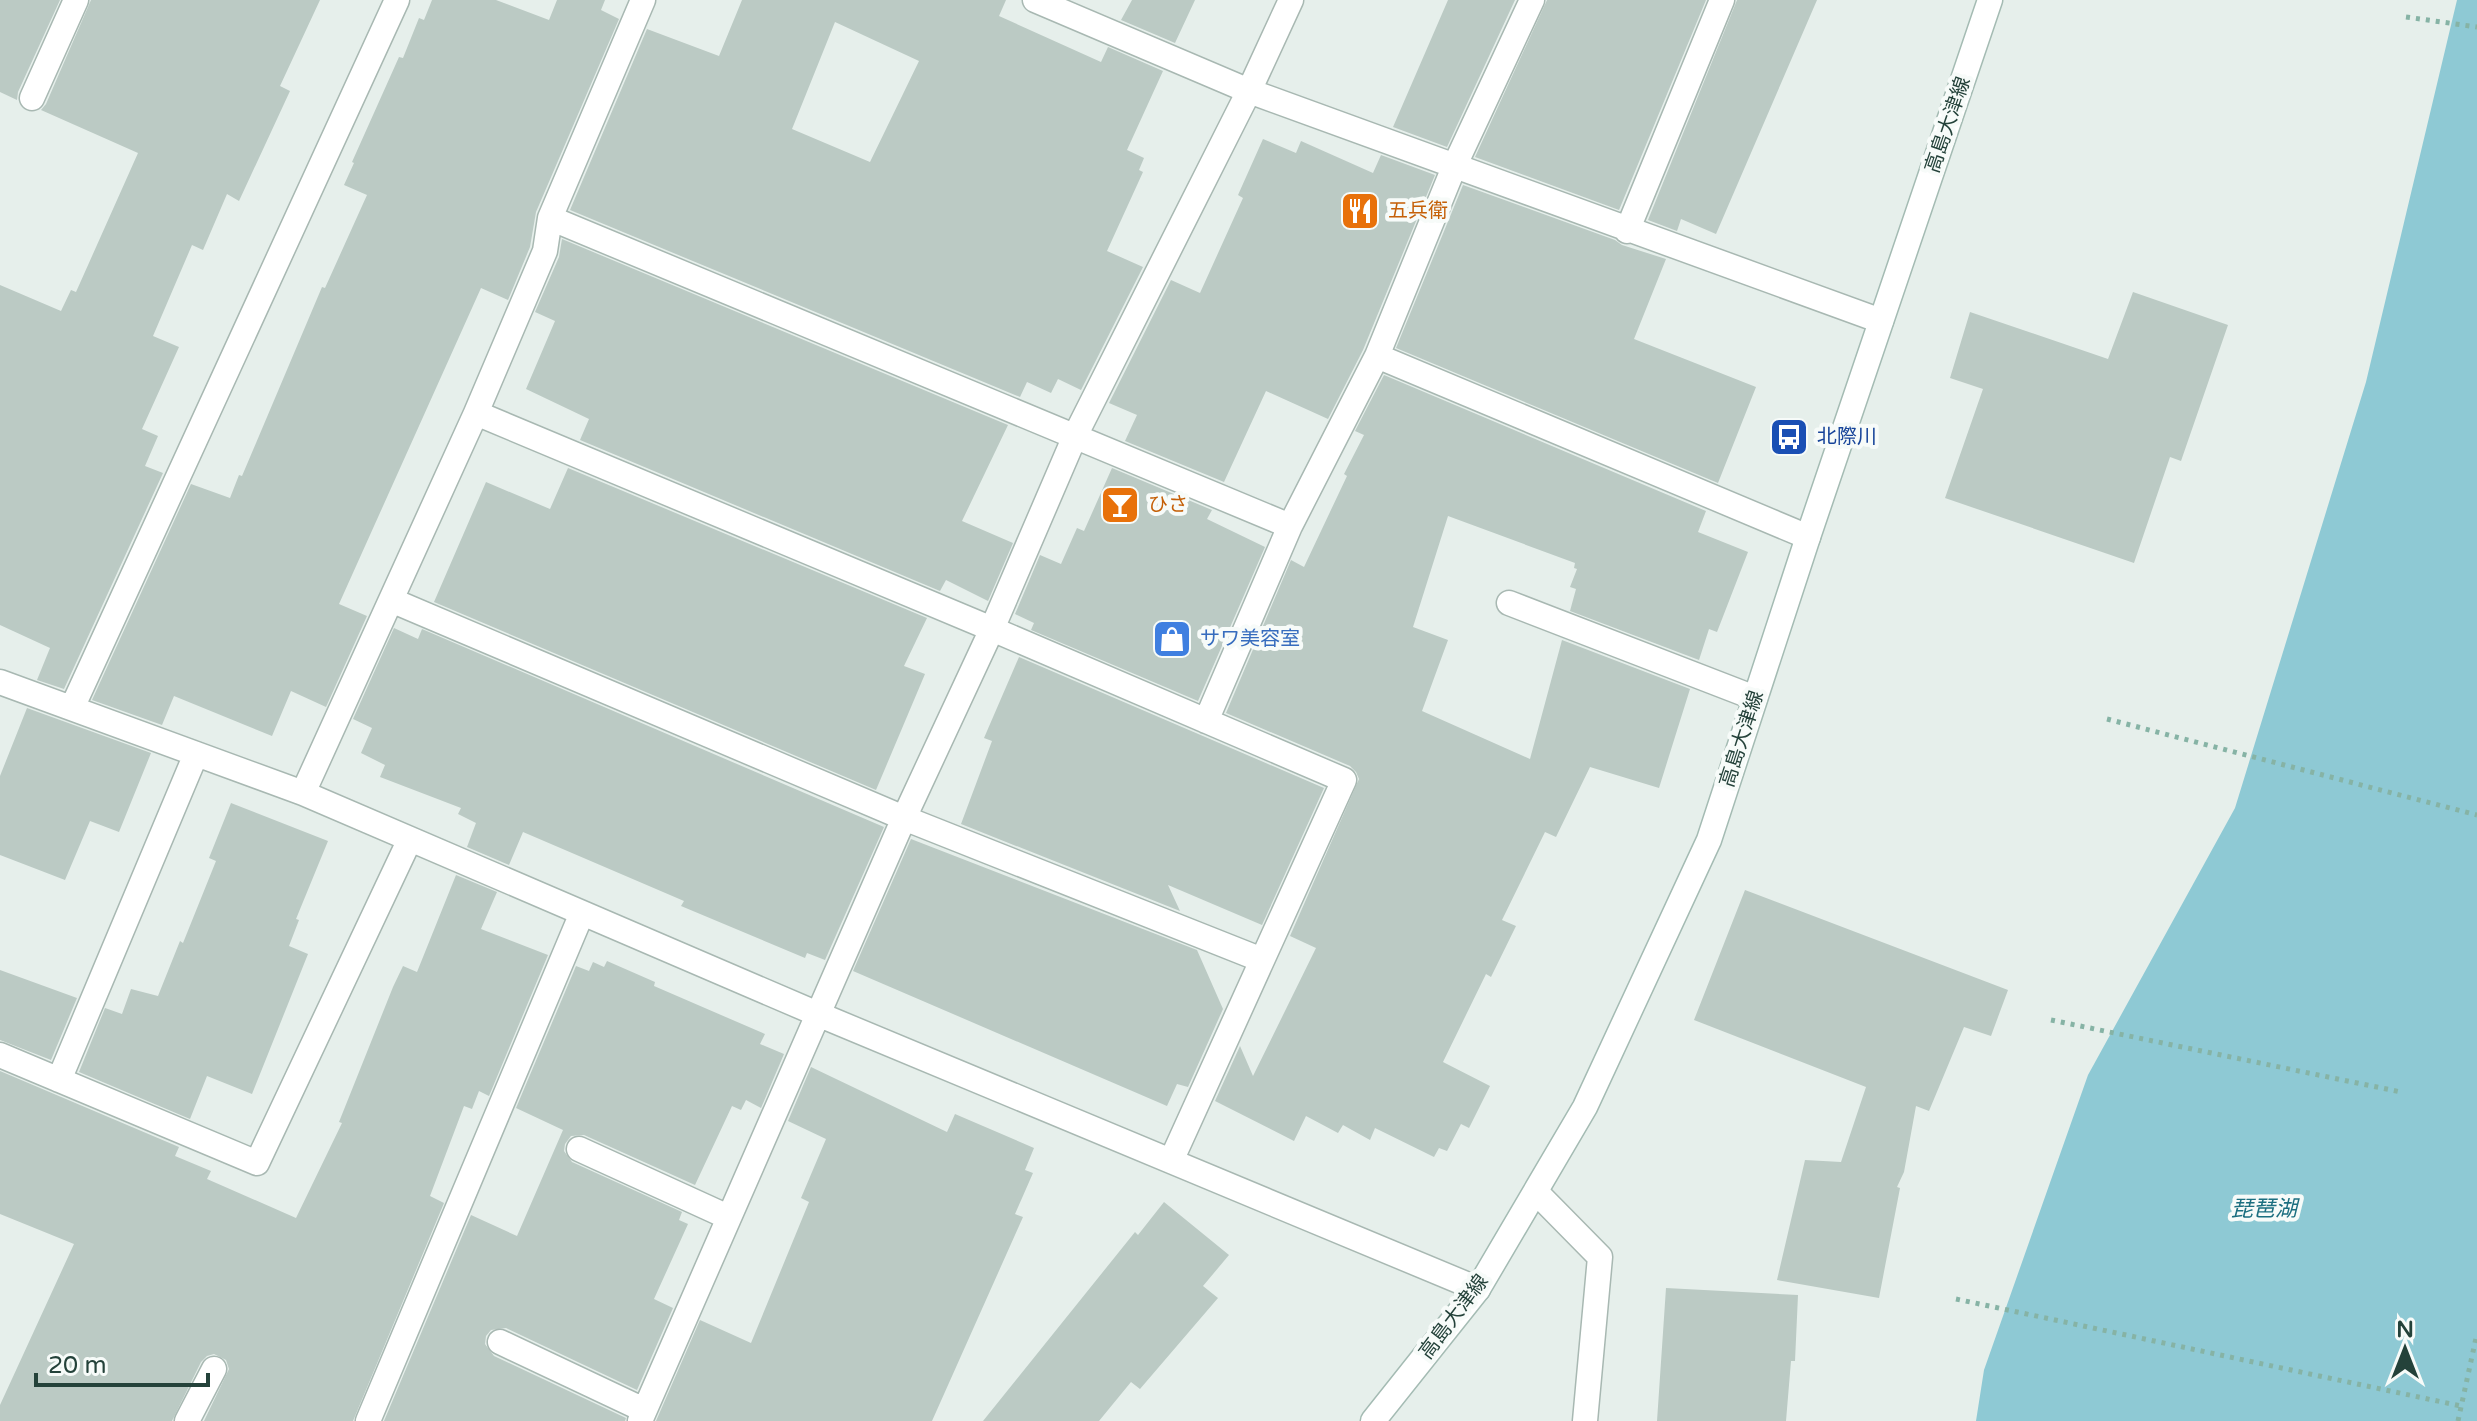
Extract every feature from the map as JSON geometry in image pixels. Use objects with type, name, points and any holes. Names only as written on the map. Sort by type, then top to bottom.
[{"type":"street","points":[[32,98],[76,0]]},
{"type":"street","points":[[72,708],[397,0]]},
{"type":"street","points":[[303,793],[476,413],[545,251],[550,218],[643,0]]},
{"type":"street","points":[[1035,0],[1249,91],[1881,321]]},
{"type":"street","points":[[500,1342],[642,1416],[1075,436],[1249,91],[1291,0]]},
{"type":"street","points":[[1206,721],[1290,526],[1377,356],[1454,167],[1532,0]]},
{"type":"street","points":[[1627,231],[1722,0]]},
{"type":"street","name":"高島大津線","points":[[1373,1421],[1478,1289],[1536,1192],[1585,1107],[1709,840],[1990,0]]},
{"type":"street","points":[[550,218],[1290,526]]},
{"type":"street","points":[[1377,356],[1808,537]]},
{"type":"street","points":[[476,413],[1344,780],[1171,1161]]},
{"type":"street","points":[[391,600],[904,818],[1262,960]]},
{"type":"street","points":[[1509,603],[1755,698]]},
{"type":"street","points":[[0,682],[303,793],[820,1015],[1478,1289]]},
{"type":"street","points":[[59,1080],[196,754]]},
{"type":"street","points":[[0,1055],[257,1163],[410,839]]},
{"type":"street","points":[[368,1421],[582,913]]},
{"type":"street","points":[[579,1149],[728,1217]]},
{"type":"street","points":[[1536,1192],[1600,1257],[1585,1421]]},
{"type":"street","points":[[187,1421],[214,1369]]},
{"type":"path","points":[[2406,17],[2477,27]]},
{"type":"path","points":[[2107,719],[2477,815]]},
{"type":"path","points":[[2051,1020],[2401,1092]]},
{"type":"path","points":[[1956,1299],[2461,1406]]},
{"type":"path","points":[[2458,1421],[2476,1338]]},
{"type":"water","name":"琵琶湖","points":[[2457,0],[2477,0],[2477,1421],[1976,1421],[1984,1370],[2088,1075],[2235,808],[2366,382]]},
{"type":"building","points":[[0,0],[60,0],[17,100],[0,92]]},
{"type":"building","points":[[91,0],[320,0],[280,86],[290,91],[239,201],[227,194],[203,250],[192,245],[153,336],[179,347],[142,429],[158,436],[145,466],[163,473],[64,689],[37,680],[50,648],[0,625],[0,285],[61,311],[71,290],[76,292],[138,153],[41,110]]},
{"type":"building","points":[[432,0],[496,0],[549,20],[557,0],[605,0],[601,10],[619,19],[536,212],[530,247],[508,300],[481,288],[339,604],[367,616],[326,707],[291,691],[272,736],[174,696],[162,725],[92,700],[191,484],[230,498],[239,475],[242,476],[322,287],[325,288],[367,195],[344,185],[352,162],[399,57],[403,58],[419,18],[424,20]]},
{"type":"building","points":[[742,0],[1006,0],[999,16],[1101,62],[1108,47],[1163,71],[1127,150],[1144,158],[1139,170],[1143,172],[1107,251],[1143,267],[1081,390],[1058,379],[1051,393],[1027,382],[1020,397],[570,210],[647,29],[719,56]],"holes":[[[835,22],[919,61],[870,162],[792,129]]]},
{"type":"building","points":[[1132,0],[1195,0],[1175,43],[1121,20]]},
{"type":"building","points":[[1448,0],[1515,0],[1447,147],[1393,127]]},
{"type":"building","points":[[1547,0],[1706,0],[1619,210],[1475,157]]},
{"type":"building","points":[[1737,0],[1817,0],[1716,234],[1681,219],[1677,231],[1648,220]]},
{"type":"building","points":[[1263,139],[1296,153],[1301,141],[1373,173],[1381,155],[1435,175],[1363,350],[1328,419],[1266,391],[1224,482],[1125,441],[1137,415],[1109,403],[1171,280],[1200,293],[1243,198],[1238,195]]},
{"type":"building","points":[[1463,185],[1666,259],[1634,339],[1756,387],[1718,483],[1396,348]]},
{"type":"building","points":[[562,239],[1008,425],[962,521],[1013,543],[988,601],[946,580],[940,591],[580,440],[589,419],[526,389],[555,321],[535,312],[559,257]]},
{"type":"building","points":[[2133,292],[2228,325],[2181,461],[2170,457],[2134,563],[1945,498],[1983,389],[1950,378],[1970,312],[2108,359]]},
{"type":"building","points":[[1384,375],[1706,511],[1698,532],[1748,552],[1717,632],[1709,629],[1699,660],[1570,611],[1576,589],[1570,587],[1577,569],[1574,568],[1575,563],[1448,516],[1413,627],[1448,640],[1422,711],[1530,759],[1562,640],[1690,689],[1659,788],[1590,767],[1556,837],[1545,832],[1502,920],[1516,926],[1491,977],[1486,974],[1443,1062],[1490,1086],[1469,1128],[1461,1124],[1447,1151],[1439,1148],[1434,1157],[1375,1128],[1370,1140],[1343,1125],[1338,1133],[1306,1116],[1294,1141],[1215,1101],[1240,1046],[1253,1076],[1316,948],[1290,936],[1359,779],[1350,766],[1226,713],[1291,560],[1304,567],[1347,476],[1344,474],[1364,435],[1355,431]]},
{"type":"building","points":[[568,468],[927,618],[904,666],[925,674],[876,790],[434,602],[486,482],[550,509]]},
{"type":"building","points":[[1112,468],[1212,510],[1207,519],[1265,547],[1198,701],[1031,630],[1034,623],[1015,614],[1040,555],[1061,564],[1077,528],[1084,531]]},
{"type":"building","points":[[394,628],[418,639],[422,629],[884,827],[825,960],[807,953],[805,958],[681,906],[684,901],[523,832],[509,865],[467,847],[476,823],[458,814],[461,808],[380,777],[385,765],[361,753],[372,728],[353,719]]},
{"type":"building","points":[[1019,657],[1324,788],[1262,925],[1168,885],[1180,911],[961,824],[992,741],[984,738]]},
{"type":"building","points":[[27,708],[151,753],[119,832],[90,821],[65,880],[0,855],[0,776]]},
{"type":"building","points":[[231,803],[328,841],[296,919],[299,920],[289,946],[308,954],[252,1094],[207,1076],[190,1119],[79,1072],[105,1008],[122,1014],[131,989],[158,996],[216,861],[209,858]]},
{"type":"building","points":[[911,839],[1197,950],[1223,1009],[1188,1087],[1177,1084],[1167,1106],[853,971]]},
{"type":"building","points":[[456,875],[497,892],[481,929],[548,955],[489,1096],[479,1091],[472,1109],[464,1106],[430,1196],[444,1203],[353,1421],[204,1421],[229,1369],[226,1360],[214,1354],[201,1362],[172,1421],[0,1421],[0,1405],[74,1244],[0,1214],[0,1071],[179,1147],[175,1156],[211,1171],[207,1179],[296,1218],[342,1123],[339,1122],[393,987],[403,966],[417,972]]},
{"type":"building","points":[[1745,890],[2008,990],[1991,1036],[1964,1027],[1929,1111],[1916,1106],[1904,1172],[1897,1187],[1900,1188],[1879,1298],[1777,1280],[1805,1160],[1841,1162],[1866,1087],[1694,1020]]},
{"type":"building","points":[[607,961],[655,982],[654,986],[765,1034],[760,1044],[784,1054],[761,1108],[746,1100],[741,1110],[732,1106],[695,1185],[584,1135],[571,1136],[565,1144],[564,1151],[572,1162],[682,1212],[679,1220],[688,1224],[654,1299],[673,1308],[637,1390],[506,1328],[491,1330],[485,1344],[494,1356],[626,1418],[625,1421],[384,1421],[471,1215],[517,1236],[563,1130],[516,1108],[576,966],[589,971],[593,962],[604,967]]},
{"type":"building","points":[[0,970],[77,998],[51,1060],[0,1040]]},
{"type":"building","points":[[811,1067],[947,1132],[955,1114],[1034,1148],[1025,1170],[1033,1173],[1015,1214],[1023,1217],[932,1421],[656,1421],[700,1320],[751,1343],[809,1202],[801,1198],[826,1139],[788,1121]]},
{"type":"building","points":[[1164,1202],[1229,1255],[1203,1286],[1218,1298],[1140,1389],[1131,1382],[1099,1421],[983,1421],[1135,1232],[1138,1235]]},
{"type":"building","points":[[1666,1288],[1798,1295],[1795,1361],[1791,1361],[1786,1421],[1657,1421]]},
{"type":"place","name":"五兵衛","points":[[1360,211]]},
{"type":"place","name":"北際川","points":[[1789,437]]},
{"type":"place","name":"ひさ","points":[[1120,505]]},
{"type":"place","name":"サワ美容室","points":[[1172,639]]}]
